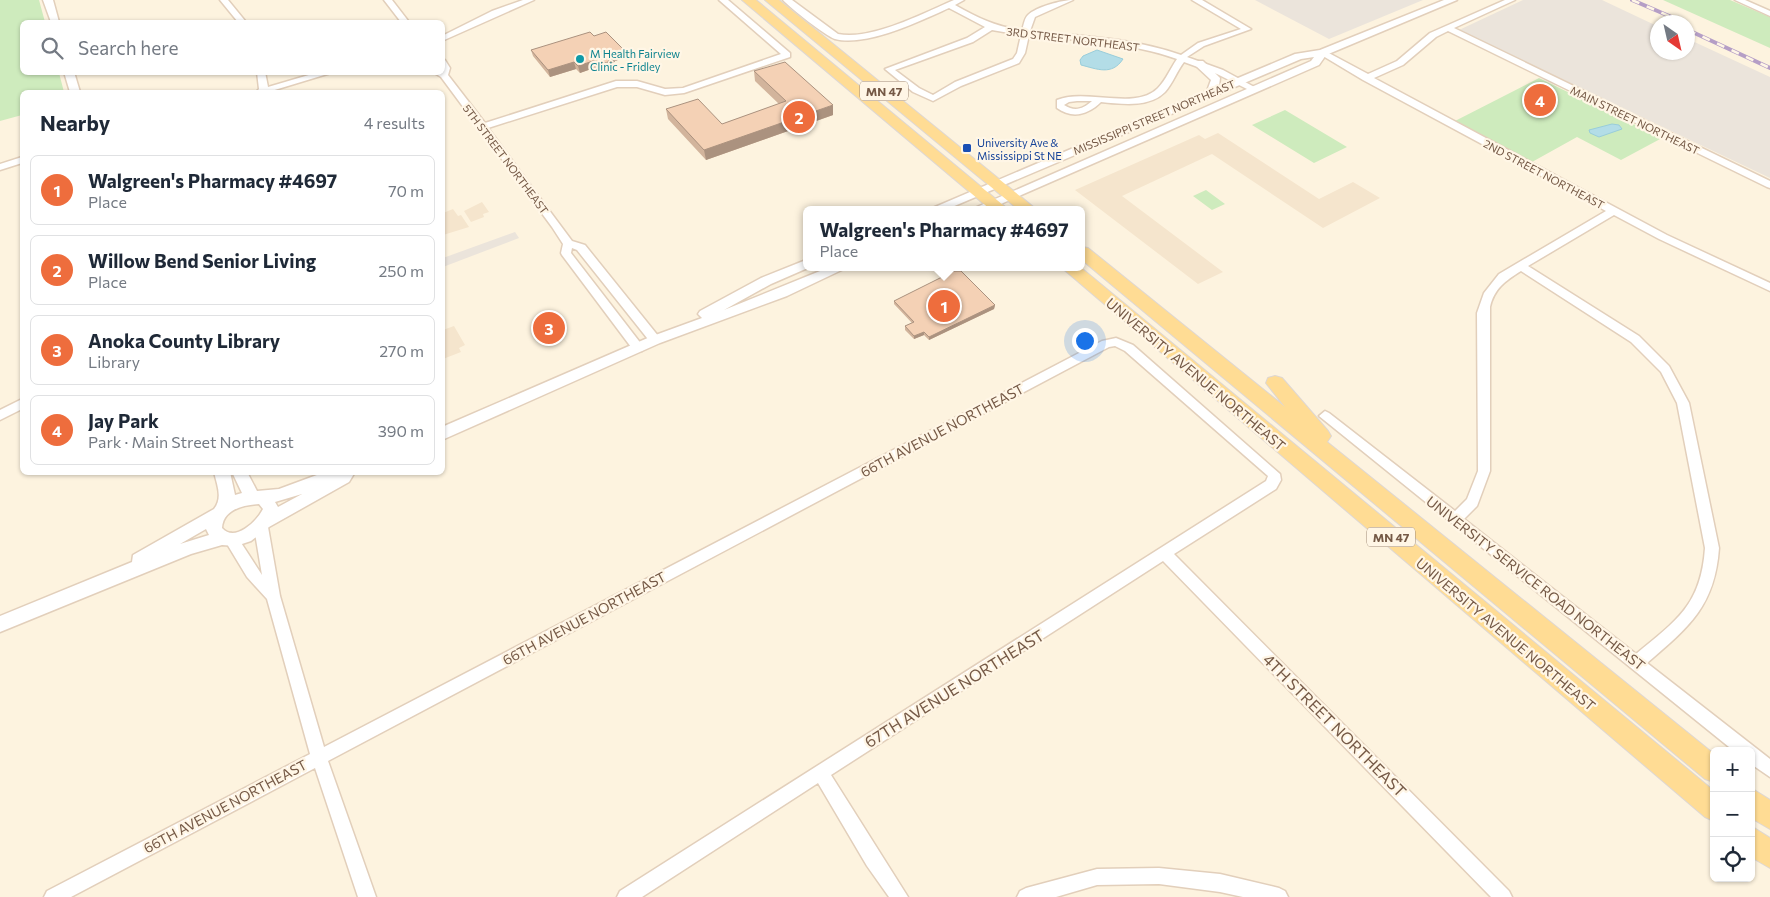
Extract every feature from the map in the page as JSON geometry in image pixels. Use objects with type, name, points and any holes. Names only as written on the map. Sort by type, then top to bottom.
[{"type":"main road","name":"MN 47","points":[[748,0],[996,206]]},
{"type":"main road","name":"MN 47","points":[[771,0],[1024,206]]},
{"type":"main road","name":"UNIVERSITY AVENUE NORTHEAST","points":[[1085,254],[1710,767]]},
{"type":"main road","name":"UNIVERSITY AVENUE NORTHEAST","points":[[1074,271],[1710,805]]},
{"type":"main road","points":[[1275,383],[1358,479]]},
{"type":"main road","points":[[1755,804],[1770,816]]},
{"type":"main road","points":[[1755,842],[1770,855]]},
{"type":"street","points":[[48,0],[53,20]]},
{"type":"street","points":[[224,0],[240,20]]},
{"type":"street","points":[[388,0],[403,20]]},
{"type":"street","points":[[445,38],[505,8],[530,0]]},
{"type":"street","points":[[482,127],[616,84],[637,84],[665,92],[684,90],[787,55],[723,0]]},
{"type":"street","points":[[787,0],[839,38],[852,39],[931,14],[960,0]]},
{"type":"street","points":[[992,28],[970,40],[889,69],[916,90],[933,98],[958,84],[1016,61],[1021,53],[1029,19],[1037,12],[1069,0]]},
{"type":"street","points":[[1098,100],[1135,102],[1160,94],[1190,50],[1247,29],[1196,0]]},
{"type":"street","name":"MISSISSIPPI STREET NORTHEAST","points":[[943,206],[1299,56],[1322,54],[1452,0]]},
{"type":"street","points":[[1366,78],[1400,63],[1425,39],[1511,0]]},
{"type":"street","points":[[1739,0],[1770,14]]},
{"type":"street","name":"3RD STREET NORTHEAST","points":[[949,6],[992,28],[1133,45],[1183,58],[1199,63],[1254,89]]},
{"type":"street","name":"MAIN STREET NORTHEAST","points":[[1447,28],[1770,185]]},
{"type":"street","name":"MISSISSIPPI STREET NORTHEAST","points":[[996,206],[1012,195],[1315,63],[1322,54]]},
{"type":"street","name":"2ND STREET NORTHEAST","points":[[1322,54],[1613,211],[1702,256],[1770,287]]},
{"type":"street","points":[[1199,63],[1216,80],[1212,92]]},
{"type":"street","points":[[70,75],[74,90]]},
{"type":"street","points":[[261,75],[262,90]]},
{"type":"street","points":[[269,90],[320,75]]},
{"type":"street","name":"5TH STREET NORTHEAST","points":[[442,75],[568,244],[581,247],[655,340]]},
{"type":"street","points":[[0,167],[20,161]]},
{"type":"street","points":[[1456,520],[1472,502],[1484,471],[1483,313],[1486,299],[1492,287],[1520,266],[1613,211]]},
{"type":"street","name":"5TH STREET NORTHEAST","points":[[568,244],[566,253],[638,348]]},
{"type":"street","points":[[445,433],[638,348],[766,281],[803,265]]},
{"type":"street","points":[[1520,266],[1635,339],[1665,369],[1683,403],[1712,548],[1712,567],[1700,602],[1686,620],[1636,663]]},
{"type":"street","points":[[655,340],[782,293],[833,271]]},
{"type":"street","name":"66TH AVENUE NORTHEAST","points":[[53,897],[1106,344],[1116,342],[1129,348],[1274,474]]},
{"type":"street","points":[[0,414],[20,405]]},
{"type":"street","name":"UNIVERSITY SERVICE ROAD NORTHEAST","points":[[1325,416],[1742,747]]},
{"type":"street","name":"67TH AVENUE NORTHEAST","points":[[626,897],[1271,485],[1275,480],[1274,474]]},
{"type":"street","points":[[223,475],[227,495],[222,511],[216,520],[215,531],[227,539],[252,573],[273,596]]},
{"type":"street","points":[[241,475],[257,497],[266,500],[271,509],[264,524],[273,596],[319,757],[366,897]]},
{"type":"street","points":[[107,578],[238,500],[279,495],[320,479],[337,475]]},
{"type":"street","points":[[0,624],[107,578],[189,548],[247,536],[345,475]]},
{"type":"street","name":"4TH STREET NORTHEAST","points":[[1165,554],[1503,897]]},
{"type":"street","points":[[1755,757],[1770,769]]},
{"type":"street","points":[[821,773],[873,860],[900,897]]},
{"type":"street","points":[[1026,897],[1097,877],[1158,876],[1220,883],[1279,897]]},
{"type":"shaded area","points":[[1255,0],[1423,0],[1329,39]]},
{"type":"shaded area","points":[[1523,0],[1602,0],[1650,23],[1650,60],[1695,60],[1695,42],[1770,77],[1770,178],[1459,30]]},
{"type":"shaded area","points":[[1218,133],[1319,199],[1353,182],[1380,198],[1323,228],[1212,154],[1122,196],[1223,272],[1198,284],[1075,190],[1199,135],[1205,139]]},
{"type":"shaded area","points":[[482,202],[489,212],[483,214],[484,217],[471,222],[464,211]]},
{"type":"shaded area","points":[[453,209],[458,216],[461,215],[469,227],[445,234],[445,212]]},
{"type":"shaded area","points":[[515,232],[519,238],[445,266],[445,257]]},
{"type":"shaded area","points":[[454,326],[465,345],[459,348],[461,352],[445,358],[445,329]]},
{"type":"green space","points":[[0,0],[39,0],[44,20],[20,20],[20,75],[60,75],[63,90],[20,90],[20,116],[0,121]]},
{"type":"green space","points":[[1663,0],[1730,0],[1770,17],[1770,48]]},
{"type":"green space","points":[[1539,78],[1662,138],[1621,160],[1577,137],[1532,162],[1455,121]]},
{"type":"green space","points":[[1285,110],[1347,147],[1314,163],[1252,125]]},
{"type":"green space","points":[[1206,190],[1225,204],[1212,210],[1193,196]]},
{"type":"water","points":[[1097,50],[1123,59],[1114,68],[1104,70],[1081,65],[1080,60],[1083,56]]},
{"type":"water","points":[[1612,124],[1619,125],[1622,129],[1599,137],[1590,133],[1589,130]]},
{"type":"building","name":"M Health Fairview Clinic - Fridley","points":[[590,32],[594,36],[606,32],[625,51],[613,55],[607,63],[593,61],[578,66],[574,62],[548,70],[531,50]]},
{"type":"building","points":[[785,62],[833,105],[704,150],[666,109],[698,99],[722,124],[786,101],[754,71]]},
{"type":"building","points":[[954,271],[961,271],[995,305],[929,337],[924,332],[914,336],[905,326],[914,322],[894,301]]},
{"type":"railway","points":[[1632,0],[1667,15]]},
{"type":"railway","points":[[1695,33],[1770,68]]},
{"type":"place","name":"M Health Fairview Clinic - Fridley","points":[[580,59]]},
{"type":"place","name":"Jay Park","points":[[1540,100]]},
{"type":"place","name":"Willow Bend Senior Living","points":[[799,117]]},
{"type":"place","name":"University Ave & Mississippi St NE","points":[[967,148]]},
{"type":"place","name":"Walgreen's Pharmacy #4697","points":[[944,306]]},
{"type":"place","name":"Anoka County Library","points":[[549,328]]}]
